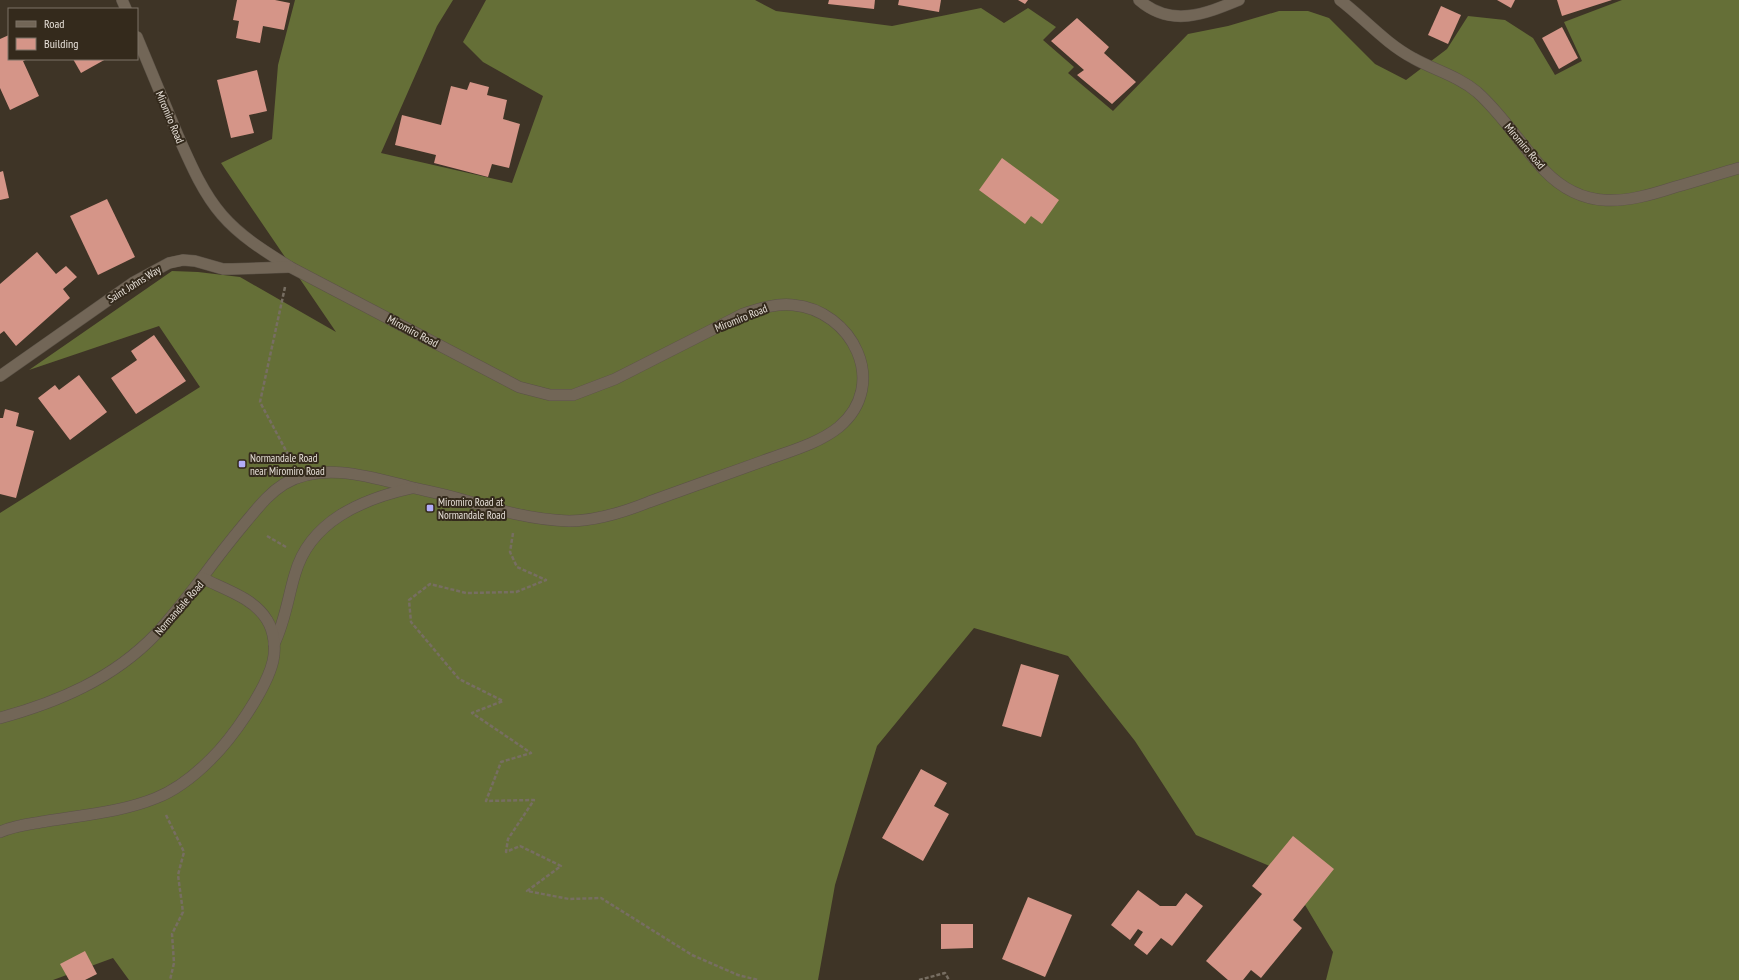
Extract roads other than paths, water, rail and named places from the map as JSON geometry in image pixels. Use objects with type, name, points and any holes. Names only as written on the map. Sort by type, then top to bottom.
[{"type":"street","points":[[1139,0],[1154,10],[1180,17],[1196,16],[1239,0]]},
{"type":"street","name":"Miromiro Road","points":[[1340,0],[1395,47],[1414,59],[1457,79],[1476,92],[1499,115],[1545,171],[1564,187],[1580,196],[1599,200],[1629,200],[1739,168]]},
{"type":"street","name":"Miromiro Road","points":[[138,39],[179,138],[199,181],[222,216],[250,241],[290,267],[519,387],[550,395],[574,395],[590,390],[726,322],[758,309],[770,306],[794,305],[808,308],[824,316],[844,331],[855,347],[863,370],[863,384],[859,401],[850,416],[838,427],[814,441],[646,504],[603,517],[582,521],[568,521],[515,514],[375,478],[343,473],[311,474],[300,477],[280,487],[263,501],[202,578]]},
{"type":"street","name":"Saint Johns Way","points":[[0,376],[134,282],[169,263],[183,260],[195,261],[223,269],[290,267]]},
{"type":"street","points":[[274,644],[281,628],[298,563],[317,534],[334,518],[352,508],[369,500],[412,488]]},
{"type":"street","name":"Normandale Road","points":[[0,718],[32,709],[63,697],[88,686],[113,671],[133,656],[156,634],[202,578],[242,597],[256,606],[268,621],[272,630],[274,644],[273,661],[266,678],[244,718],[229,740],[211,760],[193,775],[175,788],[157,798],[132,806],[19,826],[0,832]]},
{"type":"place","name":"Normandale Road near Miromiro Road","points":[[242,464]]},
{"type":"place","name":"Miromiro Road at Normandale Road","points":[[430,508]]}]
